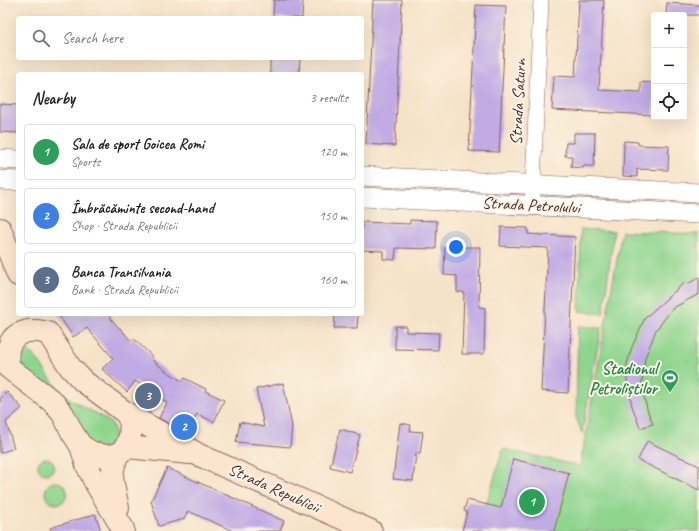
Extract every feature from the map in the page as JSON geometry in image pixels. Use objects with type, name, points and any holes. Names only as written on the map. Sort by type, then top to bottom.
[{"type":"main road","points":[[0,229],[16,270]]},
{"type":"main road","name":"Strada Republicii","points":[[38,316],[70,367],[83,381],[126,413],[199,454],[371,531]]},
{"type":"main road","points":[[48,334],[38,331],[13,329],[4,365],[53,402],[63,414],[81,446],[87,465],[95,482],[123,530]]},
{"type":"main road","points":[[123,530],[112,479],[113,468],[130,436],[130,423],[126,413]]},
{"type":"main road","name":"Strada Republicii","points":[[81,446],[93,453],[105,456],[121,451],[151,449],[199,454]]},
{"type":"main road","points":[[113,488],[125,464],[139,454],[151,449]]},
{"type":"street","name":"Strada Saturn","points":[[532,205],[542,0]]},
{"type":"street","points":[[0,159],[16,160]]},
{"type":"street","name":"Strada Petrolului","points":[[364,176],[699,193]]},
{"type":"street","points":[[0,180],[16,181]]},
{"type":"street","name":"Strada Petrolului","points":[[364,197],[699,214]]},
{"type":"green space","points":[[581,229],[614,231],[603,314],[579,311]]},
{"type":"green space","points":[[622,231],[699,234],[699,531],[478,531],[503,449],[580,466]]},
{"type":"green space","points":[[578,326],[601,328],[582,433],[576,417]]},
{"type":"green space","points":[[24,351],[30,352],[35,357],[54,383],[66,396],[112,424],[115,434],[111,448],[96,451],[25,377],[14,356],[16,353]]},
{"type":"green space","points":[[46,458],[52,460],[54,466],[52,472],[46,474],[40,472],[38,466],[40,460]]},
{"type":"green space","points":[[56,482],[64,485],[67,493],[64,501],[56,504],[48,501],[45,493],[48,485]]},
{"type":"building","points":[[274,0],[303,0],[302,16],[273,16]]},
{"type":"building","points":[[373,0],[402,0],[395,146],[366,144]]},
{"type":"building","points":[[579,0],[604,0],[599,90],[641,92],[641,82],[651,83],[651,115],[552,110],[554,76],[575,77]]},
{"type":"building","points":[[667,3],[699,5],[699,15],[687,15],[687,12],[666,12]]},
{"type":"building","points":[[476,5],[506,6],[499,152],[469,151]]},
{"type":"building","points":[[270,60],[300,60],[299,72],[270,72]]},
{"type":"building","points":[[0,104],[16,105],[16,133],[0,132]]},
{"type":"building","points":[[574,133],[595,133],[594,166],[584,166],[583,168],[571,167],[572,156],[565,156],[566,143],[574,143]]},
{"type":"building","points":[[624,141],[638,142],[638,145],[669,146],[668,170],[637,169],[637,177],[623,176]]},
{"type":"building","points":[[410,220],[437,221],[436,249],[396,248],[395,260],[383,259],[383,251],[364,250],[364,222],[410,224]]},
{"type":"building","points":[[501,227],[528,228],[528,234],[575,237],[568,393],[541,391],[548,248],[500,246]]},
{"type":"building","points":[[445,247],[480,247],[479,307],[485,308],[484,354],[462,354],[464,292],[457,292],[457,276],[444,275]]},
{"type":"building","points":[[699,277],[699,294],[673,308],[656,330],[645,358],[642,390],[653,424],[640,428],[632,406],[627,382],[627,364],[632,347],[645,318],[685,282],[688,284]]},
{"type":"building","points":[[59,316],[109,316],[131,341],[133,338],[153,357],[151,359],[166,371],[182,381],[184,378],[206,389],[205,391],[224,400],[214,422],[197,414],[187,433],[159,418],[167,403],[155,393],[135,381],[127,392],[102,369],[113,358],[87,328],[73,337]]},
{"type":"building","points":[[335,316],[358,316],[357,328],[334,328]]},
{"type":"building","points":[[395,326],[406,326],[406,332],[439,333],[438,350],[395,349]]},
{"type":"building","points":[[283,383],[292,426],[290,447],[236,442],[240,422],[264,427],[256,389]]},
{"type":"building","points":[[7,392],[22,408],[6,422],[14,448],[0,453],[0,399]]},
{"type":"building","points":[[400,423],[411,425],[410,431],[423,432],[420,454],[416,453],[413,481],[393,479]]},
{"type":"building","points":[[340,429],[360,435],[350,472],[330,467]]},
{"type":"building","points":[[647,441],[699,466],[699,490],[638,460]]},
{"type":"building","points":[[513,459],[569,473],[554,531],[462,531],[467,512],[464,511],[467,500],[501,508]]},
{"type":"building","points":[[167,468],[284,521],[280,531],[233,531],[188,511],[184,519],[159,526],[151,501]]},
{"type":"building","points":[[95,514],[101,531],[51,531],[50,528]]},
{"type":"place","name":"Stadionul Petroliștilor","points":[[670,393]]},
{"type":"place","name":"Banca Transilvania","points":[[148,396]]},
{"type":"place","name":"Îmbrăcăminte second-hand","points":[[184,427]]},
{"type":"place","name":"Sala de sport Goicea Romi","points":[[532,502]]}]
